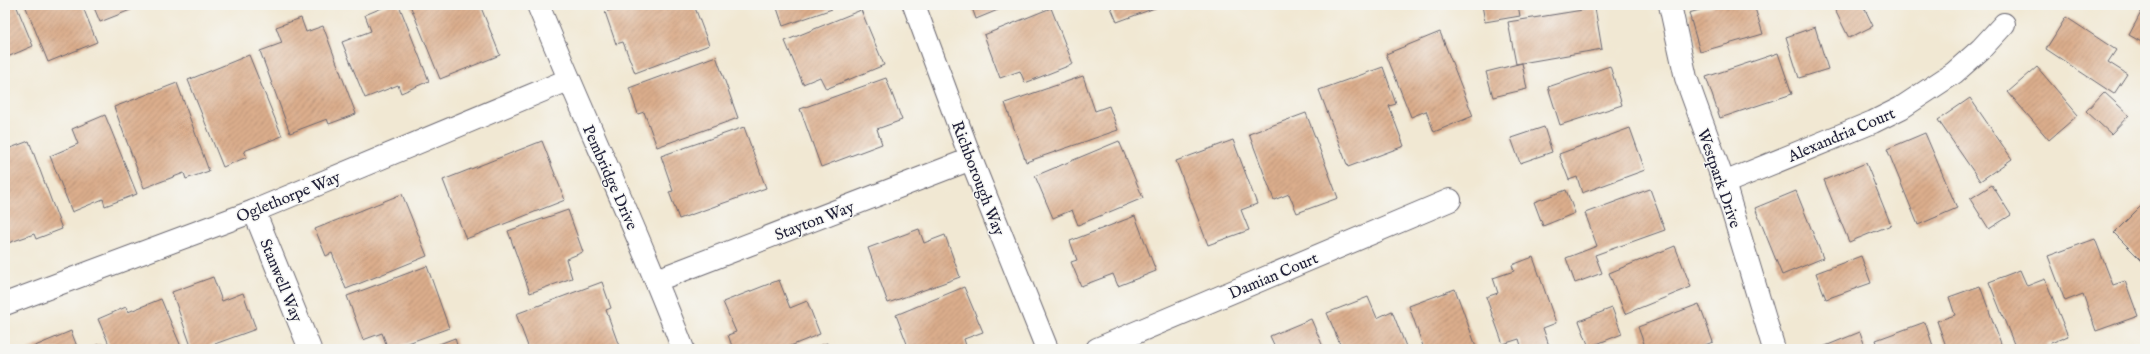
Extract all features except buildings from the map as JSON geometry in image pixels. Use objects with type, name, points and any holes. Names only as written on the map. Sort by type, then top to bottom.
[{"type":"street","name":"Pembridge Drive","points":[[538,5],[568,80],[657,280],[683,349]]},
{"type":"street","name":"Richborough Way","points":[[914,5],[971,159],[1047,349]]},
{"type":"street","name":"Westpark Drive","points":[[1670,5],[1686,78],[1724,183],[1774,349]]},
{"type":"street","name":"Alexandria Court","points":[[1724,183],[1873,122],[1901,108],[1954,73],[1981,49],[2004,24]]},
{"type":"street","name":"Oglethorpe Way","points":[[5,304],[254,211],[568,80]]},
{"type":"street","name":"Stayton Way","points":[[657,280],[971,159]]},
{"type":"street","name":"Damian Court","points":[[1097,349],[1450,200]]},
{"type":"street","name":"Stanwell Way","points":[[254,211],[310,349]]}]
